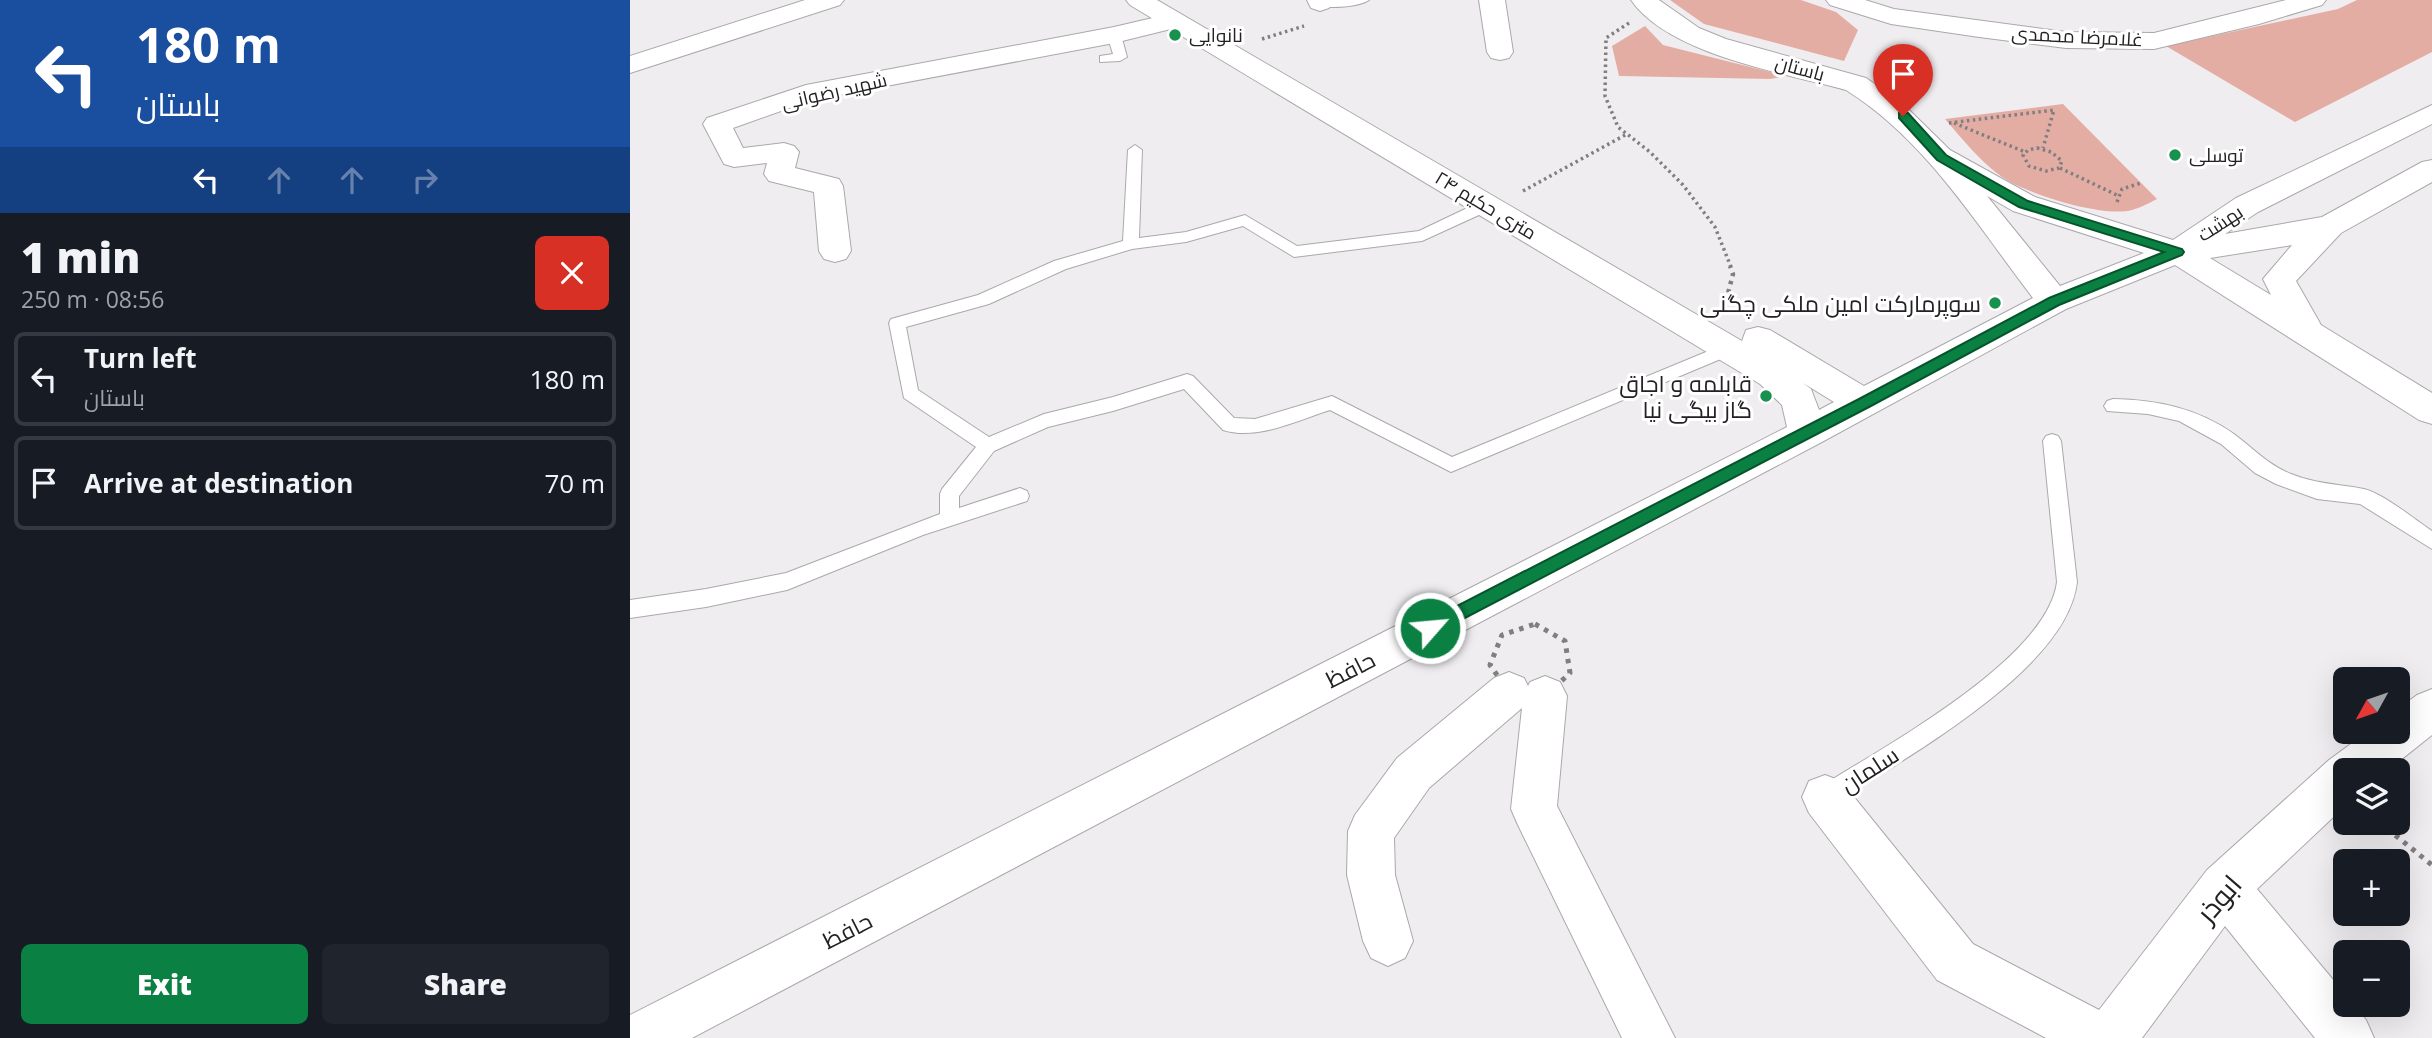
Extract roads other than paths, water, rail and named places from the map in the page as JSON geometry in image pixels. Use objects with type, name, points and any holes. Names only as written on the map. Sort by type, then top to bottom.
[{"type":"main road","points":[[630,65],[831,0]]},
{"type":"main road","name":"۲۴ متری حکیم","points":[[1139,0],[1176,11],[1250,42],[1772,375],[1798,400],[1807,433]]},
{"type":"main road","points":[[1492,0],[1500,52]]},
{"type":"main road","name":"غلامرضا محمدی","points":[[1839,0],[1891,16],[1979,29],[2066,40],[2154,41],[2250,19],[2313,0]]},
{"type":"main road","name":"باستان","points":[[1648,4],[1708,43],[1856,84],[1903,116],[1941,157],[2054,301]]},
{"type":"main road","name":"۲۴ متری حکیم","points":[[1176,11],[1500,200],[1723,316],[1864,403]]},
{"type":"main road","name":"شهید رضوانی","points":[[835,251],[828,186],[779,174],[784,152],[734,158],[717,124],[806,93],[1109,47],[1176,11]]},
{"type":"main road","name":"بهشت","points":[[2177,252],[2247,205],[2432,113]]},
{"type":"main road","name":"باستان","points":[[1941,157],[2024,204],[2177,252]]},
{"type":"main road","name":"بهشت","points":[[2177,252],[2292,235],[2332,225],[2432,169]]},
{"type":"main road","points":[[2310,336],[2279,279],[2332,225]]},
{"type":"main road","points":[[2177,252],[2432,410]]},
{"type":"main road","name":"حافظ","points":[[639,1038],[1807,433],[2054,301],[2177,252]]},
{"type":"main road","points":[[1388,941],[1371,875],[1371,831],[1413,774],[1527,694],[1534,808],[1649,1038]]},
{"type":"main road","points":[[2368,758],[2432,709]]},
{"type":"main road","name":"ابوذر","points":[[2110,1038],[2224,887],[2333,786]]},
{"type":"main road","name":"سلمان","points":[[1825,797],[1955,962],[2098,1038]]},
{"type":"main road","points":[[2224,887],[2348,1038]]},
{"type":"lane","points":[[1320,2],[1363,0]]},
{"type":"lane","points":[[1131,244],[1135,150]]},
{"type":"lane","points":[[988,446],[910,393],[897,323],[983,300],[1060,265],[1131,244],[1186,237],[1245,220],[1294,252],[1422,236],[1500,200]]},
{"type":"lane","points":[[950,519],[949,494],[988,446],[1044,421],[1187,381],[1229,425],[1255,426],[1332,403],[1451,465],[1729,349]]},
{"type":"lane","points":[[2113,406],[2148,407],[2184,415],[2227,439],[2262,468],[2283,479],[2318,491],[2364,497],[2432,541]]},
{"type":"lane","name":"سلمان","points":[[1825,797],[1978,697],[2033,649],[2065,598],[2067,582],[2052,441]]},
{"type":"lane","points":[[630,609],[706,598],[787,581],[950,519],[1020,496]]},
{"type":"place","name":"نانوایی","points":[[1175,35]]},
{"type":"place","name":"توسلی","points":[[2175,155]]},
{"type":"place","name":"سوپرمارکت امین ملکی چگنی","points":[[1995,303]]},
{"type":"place","name":"قابلمه و اجاق گاز بیگی نیا","points":[[1766,396]]}]
